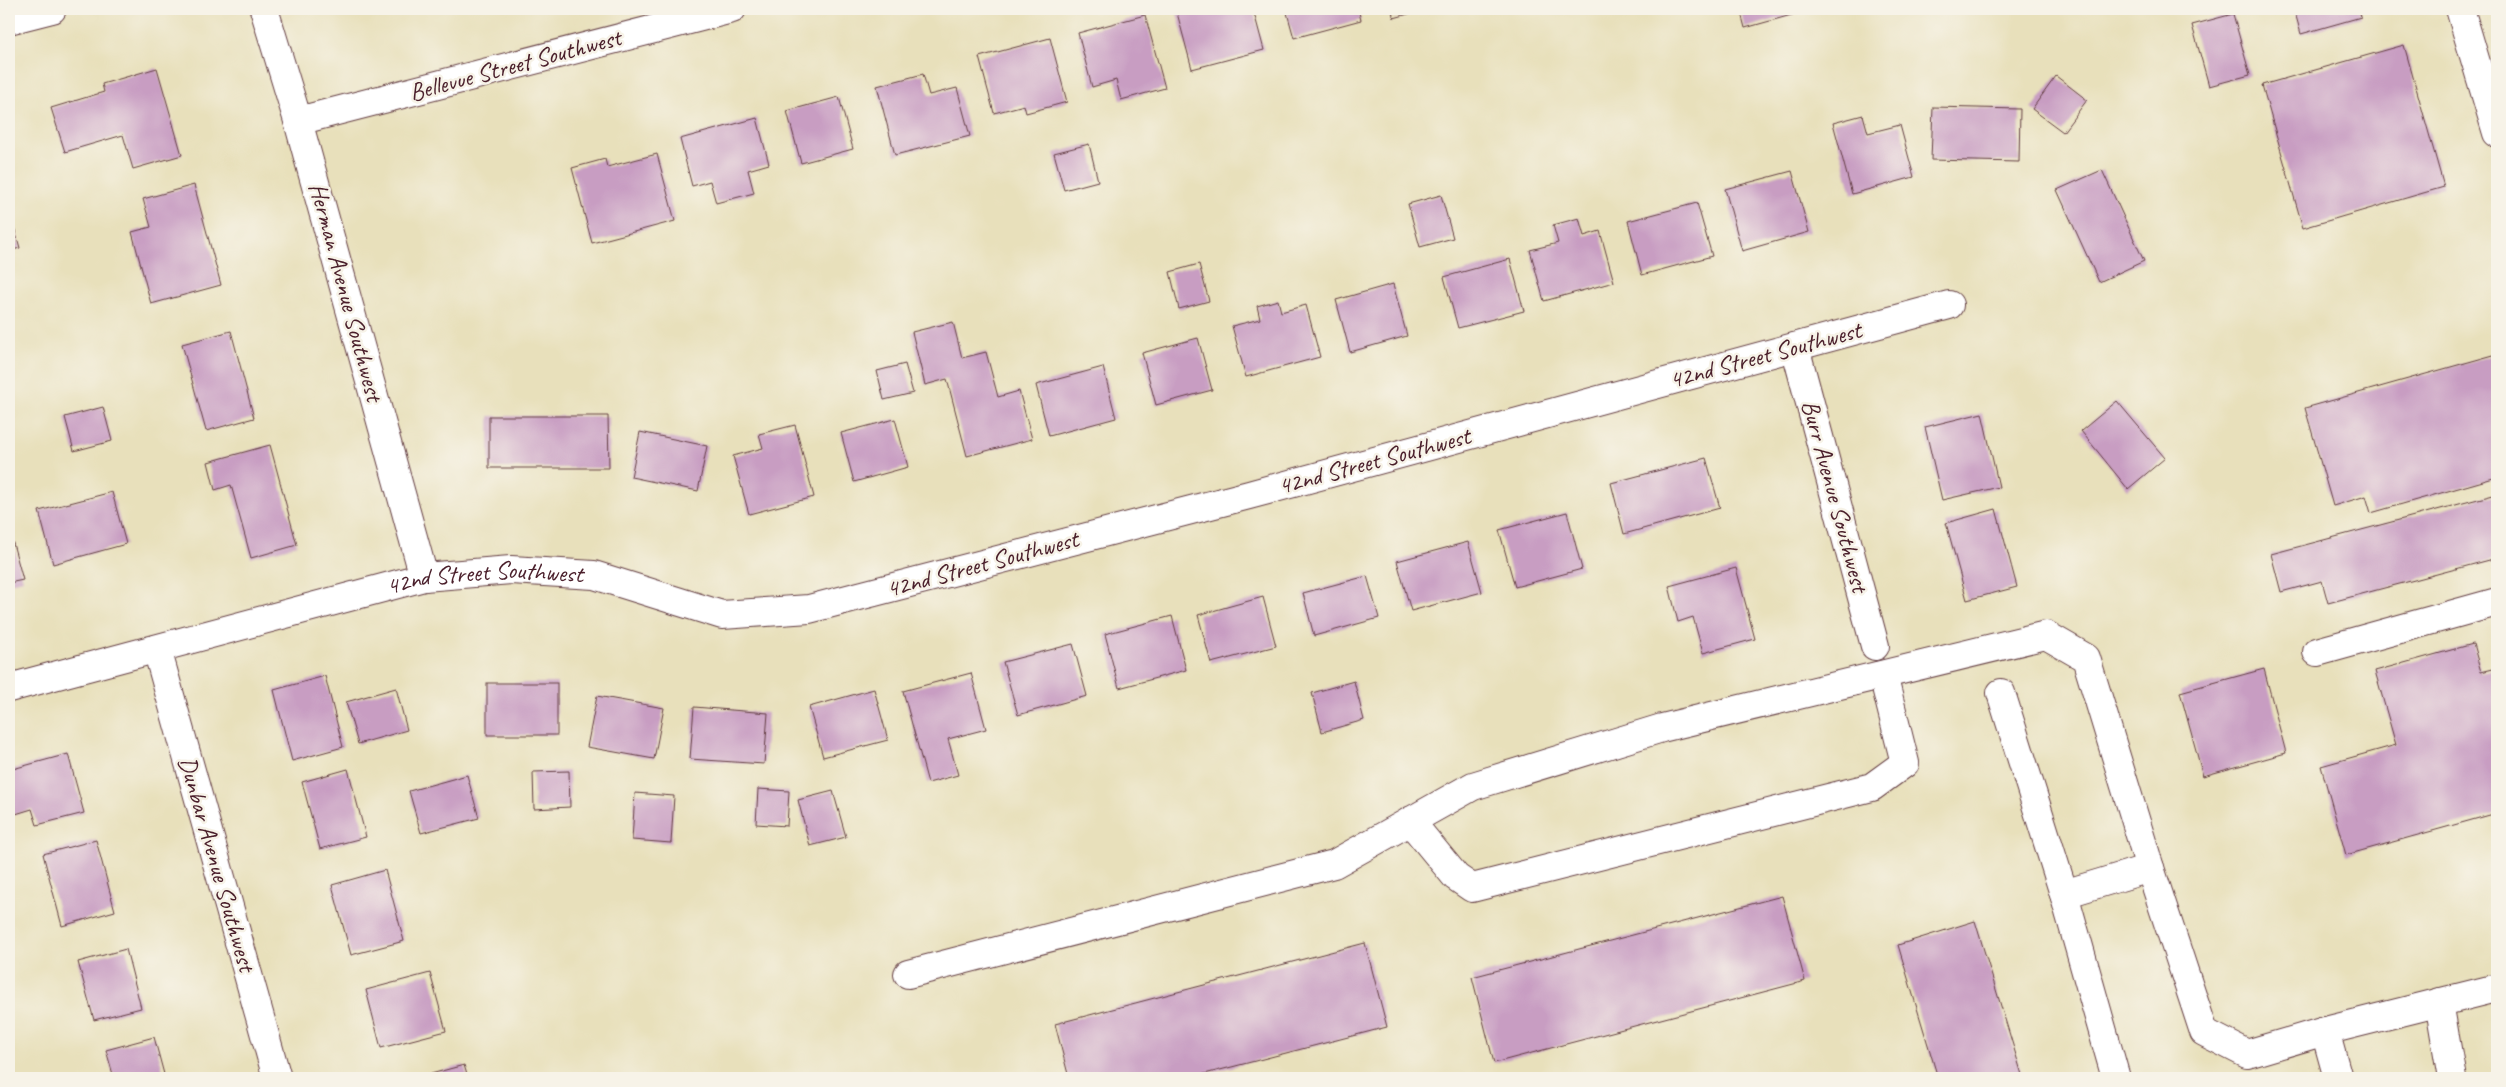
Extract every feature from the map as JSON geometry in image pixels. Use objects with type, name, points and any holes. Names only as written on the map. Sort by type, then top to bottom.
[{"type":"street","points":[[9,20],[52,9]]},
{"type":"street","name":"Herman Avenue Southwest","points":[[264,9],[298,121],[424,577]]},
{"type":"street","name":"Bellevue Street Southwest","points":[[298,121],[732,9]]},
{"type":"street","points":[[2460,9],[2497,133]]},
{"type":"street","name":"42nd Street Southwest","points":[[9,688],[157,650],[424,577],[512,570],[594,575],[722,615],[809,609],[1249,495],[1949,305]]},
{"type":"street","name":"Burr Avenue Southwest","points":[[1794,347],[1875,646]]},
{"type":"street","points":[[2317,652],[2497,602]]},
{"type":"street","points":[[908,974],[1334,864],[1473,786],[1662,728],[2046,635],[2086,658],[2150,868],[2204,1032],[2247,1054],[2325,1031],[2497,988]]},
{"type":"street","name":"Dunbar Avenue Southwest","points":[[157,650],[277,1078]]},
{"type":"street","points":[[1410,821],[1456,877],[1472,888],[1872,787],[1905,763],[1883,675]]},
{"type":"street","points":[[2001,693],[2064,894],[2116,1078]]},
{"type":"street","points":[[2064,894],[2150,868]]},
{"type":"street","points":[[2439,1002],[2452,1078]]},
{"type":"street","points":[[2325,1031],[2338,1078]]},
{"type":"building","points":[[1176,9],[1253,9],[1264,50],[1192,69]]},
{"type":"building","points":[[1286,9],[1358,9],[1361,20],[1294,38]]},
{"type":"building","points":[[1391,9],[1426,9],[1394,18]]},
{"type":"building","points":[[1740,9],[1793,9],[1795,14],[1745,28]]},
{"type":"building","points":[[2294,9],[2359,9],[2361,17],[2301,34]]},
{"type":"building","points":[[2233,14],[2250,75],[2209,86],[2192,25]]},
{"type":"building","points":[[1145,15],[1165,88],[1121,100],[1116,80],[1092,87],[1078,33]]},
{"type":"building","points":[[1050,38],[1067,102],[1026,113],[1024,105],[994,113],[979,57]]},
{"type":"building","points":[[2404,45],[2444,187],[2303,228],[2262,85]]},
{"type":"building","points":[[157,68],[182,155],[133,169],[123,135],[65,152],[51,108],[104,92],[102,84]]},
{"type":"building","points":[[923,74],[929,95],[957,88],[970,136],[895,155],[877,86]]},
{"type":"building","points":[[2056,76],[2087,100],[2063,132],[2032,109]]},
{"type":"building","points":[[839,97],[853,149],[801,163],[787,111]]},
{"type":"building","points":[[1933,107],[2020,109],[2019,162],[1931,160]]},
{"type":"building","points":[[1863,115],[1868,133],[1900,125],[1914,177],[1852,194],[1833,123]]},
{"type":"building","points":[[757,118],[769,164],[748,170],[754,193],[716,203],[710,181],[692,186],[680,139]]},
{"type":"building","points":[[1089,144],[1098,181],[1064,190],[1054,153]]},
{"type":"building","points":[[657,154],[675,221],[592,243],[572,168],[605,159],[607,167]]},
{"type":"building","points":[[2102,170],[2144,261],[2099,282],[2057,190]]},
{"type":"building","points":[[1792,171],[1809,232],[1742,251],[1725,189]]},
{"type":"building","points":[[194,185],[221,285],[151,304],[132,232],[151,227],[143,199]]},
{"type":"building","points":[[1441,195],[1453,238],[1420,247],[1408,204]]},
{"type":"building","points":[[1697,203],[1712,256],[1642,275],[1628,221]]},
{"type":"building","points":[[9,209],[20,248],[9,251]]},
{"type":"building","points":[[1579,218],[1584,236],[1600,231],[1614,282],[1544,301],[1530,250],[1558,243],[1553,225]]},
{"type":"building","points":[[1510,259],[1524,311],[1458,328],[1444,277]]},
{"type":"building","points":[[1199,264],[1209,301],[1179,309],[1170,272]]},
{"type":"building","points":[[1393,284],[1407,336],[1350,352],[1336,300]]},
{"type":"building","points":[[1278,300],[1281,312],[1306,305],[1320,357],[1246,377],[1232,326],[1260,319],[1257,306]]},
{"type":"building","points":[[953,322],[962,358],[986,352],[998,397],[1019,391],[1032,439],[967,456],[947,379],[925,385],[912,332]]},
{"type":"building","points":[[231,331],[254,418],[206,431],[182,344]]},
{"type":"building","points":[[1198,338],[1212,390],[1156,405],[1142,353]]},
{"type":"building","points":[[2497,354],[2497,477],[2371,513],[2366,496],[2333,506],[2305,408]]},
{"type":"building","points":[[905,364],[913,393],[884,400],[877,371]]},
{"type":"building","points":[[1103,367],[1116,418],[1049,436],[1036,385]]},
{"type":"building","points":[[2117,401],[2165,458],[2128,489],[2081,431]]},
{"type":"building","points":[[103,407],[112,441],[74,451],[65,417]]},
{"type":"building","points":[[1982,413],[1999,487],[1942,500],[1925,427]]},
{"type":"building","points":[[489,416],[608,416],[609,468],[489,468]]},
{"type":"building","points":[[895,419],[908,467],[854,482],[841,433]]},
{"type":"building","points":[[795,425],[814,497],[749,514],[733,456],[763,448],[759,434]]},
{"type":"building","points":[[640,432],[707,446],[698,491],[631,477]]},
{"type":"building","points":[[270,445],[297,545],[251,558],[231,485],[215,490],[208,462]]},
{"type":"building","points":[[1706,458],[1720,508],[1624,534],[1611,483]]},
{"type":"building","points":[[112,492],[126,544],[53,564],[39,511]]},
{"type":"building","points":[[2497,494],[2497,558],[2328,603],[2322,581],[2281,592],[2271,554]]},
{"type":"building","points":[[1996,509],[2017,587],[1967,600],[1946,523]]},
{"type":"building","points":[[1567,512],[1582,569],[1515,587],[1499,530]]},
{"type":"building","points":[[9,529],[23,580],[9,583]]},
{"type":"building","points":[[1468,542],[1482,592],[1411,611],[1397,561]]},
{"type":"building","points":[[1736,568],[1755,639],[1703,653],[1693,617],[1678,622],[1669,586]]},
{"type":"building","points":[[1367,576],[1379,618],[1314,636],[1303,593]]},
{"type":"building","points":[[1263,597],[1276,646],[1211,663],[1198,615]]},
{"type":"building","points":[[1172,616],[1186,670],[1119,688],[1105,634]]},
{"type":"building","points":[[1073,644],[1087,696],[1018,715],[1003,662]]},
{"type":"building","points":[[2473,644],[2481,672],[2497,668],[2497,813],[2346,855],[2321,766],[2396,745],[2375,671]]},
{"type":"building","points":[[2264,669],[2286,753],[2203,776],[2180,692]]},
{"type":"building","points":[[971,673],[986,729],[948,739],[958,775],[928,783],[903,691]]},
{"type":"building","points":[[325,676],[343,747],[292,761],[274,690]]},
{"type":"building","points":[[1354,681],[1364,720],[1322,732],[1312,693]]},
{"type":"building","points":[[487,683],[557,683],[557,735],[487,735]]},
{"type":"building","points":[[396,688],[407,730],[358,744],[346,702]]},
{"type":"building","points":[[874,689],[888,740],[823,757],[809,707]]},
{"type":"building","points":[[597,696],[664,708],[654,759],[587,747]]},
{"type":"building","points":[[694,707],[768,713],[764,764],[690,759]]},
{"type":"building","points":[[68,754],[84,813],[37,825],[32,809],[9,816],[9,770]]},
{"type":"building","points":[[348,769],[366,837],[320,849],[302,782]]},
{"type":"building","points":[[569,771],[570,807],[534,809],[533,772]]},
{"type":"building","points":[[467,775],[479,818],[421,833],[409,791]]},
{"type":"building","points":[[758,789],[789,791],[787,826],[756,824]]},
{"type":"building","points":[[833,791],[846,837],[810,846],[798,800]]},
{"type":"building","points":[[635,793],[674,796],[671,843],[632,840]]},
{"type":"building","points":[[96,840],[115,911],[62,926],[43,854]]},
{"type":"building","points":[[385,870],[404,941],[351,955],[332,885]]},
{"type":"building","points":[[1782,896],[1805,981],[1494,1063],[1472,977]]},
{"type":"building","points":[[1975,921],[2023,1078],[1938,1078],[1898,945]]},
{"type":"building","points":[[1365,943],[1387,1027],[1189,1078],[1069,1078],[1055,1024]]},
{"type":"building","points":[[126,949],[141,1008],[94,1020],[78,962]]},
{"type":"building","points":[[430,973],[446,1031],[381,1048],[366,990]]},
{"type":"building","points":[[154,1037],[165,1078],[114,1078],[106,1050]]},
{"type":"building","points":[[464,1065],[468,1078],[416,1078]]}]
